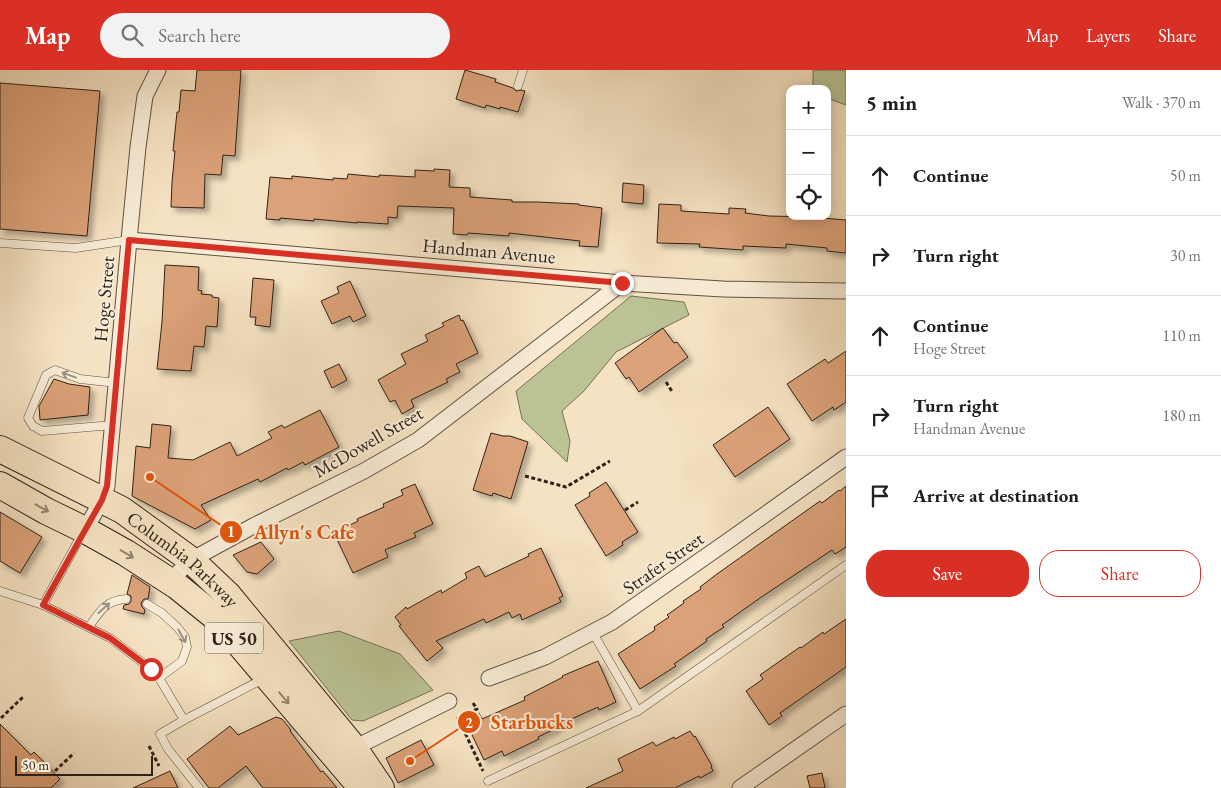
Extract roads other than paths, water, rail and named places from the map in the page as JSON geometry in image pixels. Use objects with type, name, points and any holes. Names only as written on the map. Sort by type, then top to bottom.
[{"type":"highway","name":"Columbia Parkway","points":[[0,449],[122,510],[191,560],[228,595],[277,671],[355,780],[364,788]]},
{"type":"highway","points":[[0,460],[10,463],[88,504],[102,500]]},
{"type":"highway","name":"Columbia Parkway","points":[[0,485],[126,553],[170,581],[219,620],[277,671],[354,748],[381,788]]},
{"type":"street","name":"Hoge Street","points":[[85,530],[102,500],[107,486],[129,240],[145,96],[158,70]]},
{"type":"street","name":"Handman Avenue","points":[[129,240],[622,283],[723,290],[846,291]]},
{"type":"street","name":"McDowell Street","points":[[170,581],[191,560],[255,525],[364,471],[418,440],[622,283]]},
{"type":"street","name":"Strafer Street","points":[[490,678],[545,657],[620,617],[846,457]]},
{"type":"street","points":[[354,748],[449,701]]},
{"type":"street","points":[[740,788],[846,714]]},
{"type":"lane","points":[[518,86],[523,70]]},
{"type":"lane","points":[[0,243],[76,248],[129,240]]},
{"type":"lane","points":[[113,424],[42,431],[33,426],[28,418],[46,375],[55,370],[80,379],[117,383]]},
{"type":"lane","points":[[43,605],[85,530]]},
{"type":"lane","points":[[488,781],[638,711],[846,565]]},
{"type":"lane","points":[[0,591],[43,605],[110,638],[151,669],[159,678],[184,720]]},
{"type":"lane","points":[[89,628],[101,610],[111,602],[126,598]]},
{"type":"lane","points":[[147,604],[162,612],[177,628],[185,637],[187,647],[182,661],[159,678]]},
{"type":"lane","points":[[592,633],[638,711]]},
{"type":"lane","points":[[198,788],[168,748],[160,734],[277,671]]},
{"type":"place","name":"Allyn's Cafe","points":[[150,477]]},
{"type":"place","name":"Starbucks","points":[[410,761]]}]
